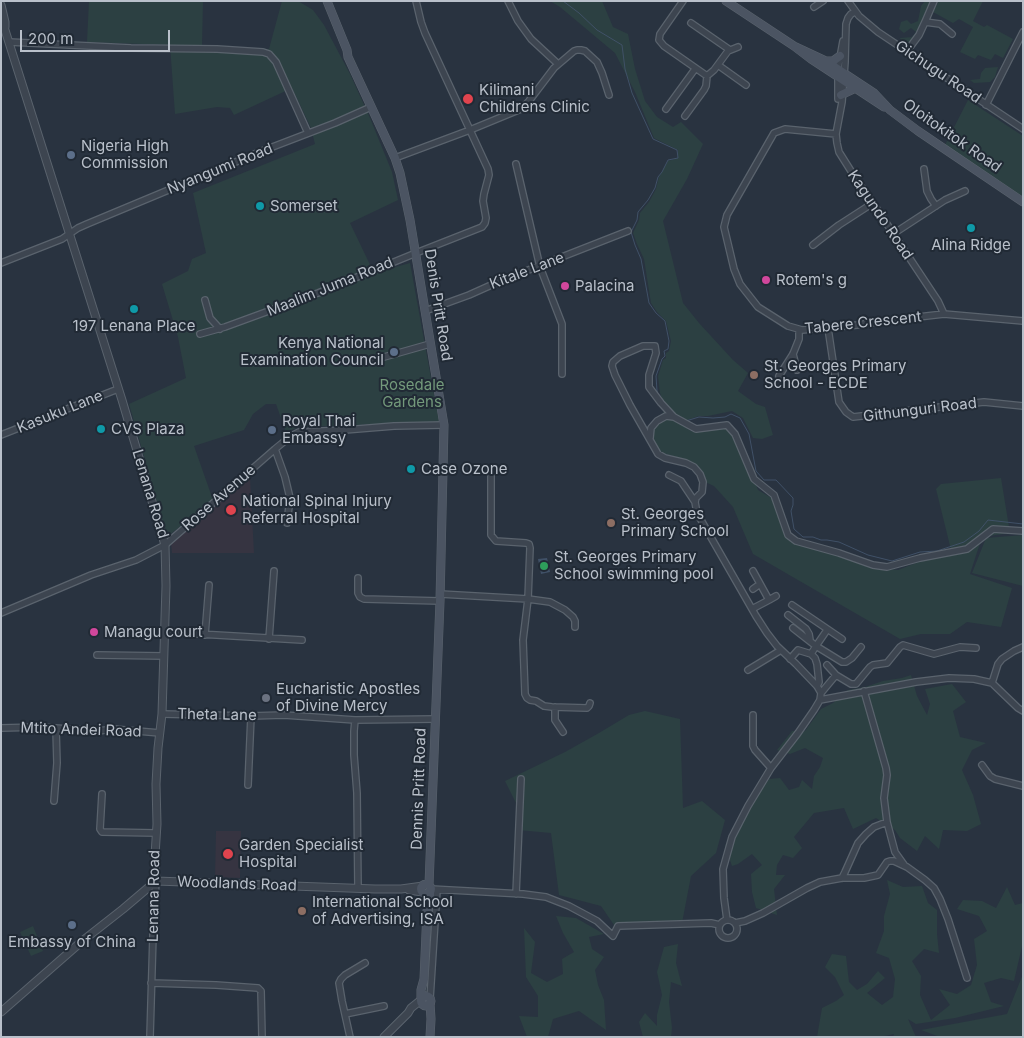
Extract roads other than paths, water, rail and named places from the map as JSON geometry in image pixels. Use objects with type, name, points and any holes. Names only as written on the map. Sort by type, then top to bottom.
[{"type":"main road","name":"Denis Pritt Road","points":[[321,1],[395,158],[404,191],[416,253],[444,425],[435,719]]},
{"type":"main road","name":"Denis Pritt Road","points":[[327,1],[347,50],[348,57]]},
{"type":"main road","points":[[332,12],[334,1]]},
{"type":"main road","name":"Oloitokitok Road","points":[[726,1],[811,59],[874,93],[890,110],[924,135],[1023,202]]},
{"type":"main road","name":"Oloitokitok Road","points":[[794,46],[824,60],[856,88],[884,108],[890,110]]},
{"type":"main road","points":[[824,60],[833,61],[840,56]]},
{"type":"main road","points":[[841,95],[856,88]]},
{"type":"main road","name":"Dennis Pritt Road","points":[[430,1037],[424,978],[430,946],[427,911],[429,906],[428,889],[431,860],[435,719]]},
{"type":"main road","points":[[427,921],[435,918]]},
{"type":"street","points":[[508,1],[518,22],[531,39],[558,64]]},
{"type":"street","points":[[683,1],[660,34],[659,40],[666,48],[707,76]]},
{"type":"street","points":[[814,7],[823,1]]},
{"type":"street","name":"Gichugu Road","points":[[848,1],[855,12],[870,26],[1023,129]]},
{"type":"street","points":[[907,51],[919,34],[934,1]]},
{"type":"street","points":[[417,4],[421,22],[470,130]]},
{"type":"street","name":"Lenana Road","points":[[1,5],[5,30]]},
{"type":"street","points":[[841,75],[846,24],[851,14],[855,12]]},
{"type":"street","name":"Lenana Road","points":[[1,22],[9,42],[118,389],[165,545],[165,632],[162,714],[158,748],[156,881],[150,1037]]},
{"type":"street","points":[[925,22],[940,24],[952,34]]},
{"type":"street","points":[[691,23],[730,50]]},
{"type":"street","points":[[841,75],[840,56],[846,32]]},
{"type":"street","points":[[986,105],[1023,32]]},
{"type":"street","points":[[9,42],[263,52],[269,54],[276,62],[308,133]]},
{"type":"street","points":[[685,116],[704,90],[707,76],[730,50],[738,47]]},
{"type":"street","points":[[395,158],[521,109],[554,68],[574,51],[585,51],[596,62],[602,72],[609,95]]},
{"type":"street","points":[[718,65],[746,84]]},
{"type":"street","points":[[666,109],[695,69]]},
{"type":"street","name":"Kagundo Road","points":[[841,75],[842,102],[836,134],[839,152],[938,301],[944,314]]},
{"type":"street","name":"Kagundo Road","points":[[839,110],[841,75]]},
{"type":"street","name":"Nyangumi Road","points":[[1,263],[62,239],[78,228],[219,168],[335,124],[371,107]]},
{"type":"street","name":"Tabere Crescent","points":[[836,134],[792,129],[774,133],[724,221],[726,239],[734,269],[740,284],[758,306],[788,326],[799,330],[858,326],[944,314],[1023,321]]},
{"type":"street","name":"Maalim Juma Road","points":[[200,334],[220,329],[318,294],[482,227],[486,218],[483,202],[489,175],[488,168],[470,130]]},
{"type":"street","points":[[516,164],[540,267],[562,324],[562,374]]},
{"type":"street","points":[[924,170],[928,191],[936,206]]},
{"type":"street","points":[[893,234],[945,200],[965,191]]},
{"type":"street","points":[[813,246],[839,225],[873,203]]},
{"type":"street","name":"Kitale Lane","points":[[425,311],[628,231]]},
{"type":"street","points":[[205,300],[210,318],[220,329]]},
{"type":"street","name":"Githunguri Road","points":[[828,328],[838,402],[853,418],[984,402],[1023,406]]},
{"type":"street","points":[[779,376],[793,354],[799,338],[799,330]]},
{"type":"street","points":[[370,360],[430,344]]},
{"type":"street","points":[[821,693],[817,686],[767,634],[697,512],[695,502],[702,492],[703,482],[700,474],[694,467],[686,463],[662,457],[658,454],[615,375],[612,366],[613,362],[620,356],[643,346],[655,346],[656,353],[649,374],[649,387],[674,417],[696,429],[727,425],[735,434],[754,479],[774,495],[788,534],[796,541],[873,565],[887,567],[920,558],[967,549],[993,529],[1023,531]]},
{"type":"street","points":[[793,354],[797,370]]},
{"type":"street","name":"Kasuku Lane","points":[[1,435],[118,389]]},
{"type":"street","points":[[650,440],[651,428],[657,421],[666,416],[674,417]]},
{"type":"street","name":"Rose Avenue","points":[[1,613],[91,575],[136,560],[165,545],[275,448],[299,432],[444,425]]},
{"type":"street","points":[[275,448],[290,498],[287,523]]},
{"type":"street","points":[[491,470],[491,535],[496,541],[526,542],[530,548],[528,599],[523,640],[525,694],[530,700],[544,706],[587,708],[590,703]]},
{"type":"street","points":[[669,475],[681,481],[695,502]]},
{"type":"street","points":[[270,639],[274,571]]},
{"type":"street","points":[[753,572],[769,600]]},
{"type":"street","points":[[358,578],[358,593],[360,597],[364,598],[440,597],[528,599],[550,602],[570,614],[575,622],[575,627]]},
{"type":"street","points":[[753,589],[760,584]]},
{"type":"street","points":[[205,635],[209,585]]},
{"type":"street","points":[[752,608],[776,596]]},
{"type":"street","points":[[792,605],[842,639]]},
{"type":"street","points":[[788,615],[806,629],[810,640]]},
{"type":"street","points":[[793,628],[816,646],[842,662],[852,658],[861,647]]},
{"type":"street","points":[[811,654],[827,630]]},
{"type":"street","points":[[165,632],[302,640]]},
{"type":"street","points":[[827,665],[836,675],[852,684],[856,684],[870,667],[887,663],[900,646],[903,645],[934,654],[960,647],[976,648]]},
{"type":"street","points":[[992,683],[998,664],[1002,659],[1014,650],[1023,647]]},
{"type":"street","points":[[748,670],[781,650]]},
{"type":"street","points":[[790,659],[798,650],[811,654],[817,664],[819,682],[817,686]]},
{"type":"street","points":[[97,655],[164,656]]},
{"type":"street","points":[[727,920],[723,879],[724,861],[732,837],[771,768],[798,733],[820,700],[821,693],[836,675]]},
{"type":"street","points":[[820,700],[916,682],[948,678],[974,679],[992,683],[1023,711]]},
{"type":"street","points":[[864,691],[886,768],[884,798],[887,822],[895,852],[906,867]]},
{"type":"street","points":[[555,707],[555,720],[562,732]]},
{"type":"street","name":"Theta Lane","points":[[162,714],[276,715],[354,720]]},
{"type":"street","points":[[248,785],[251,716]]},
{"type":"street","points":[[753,716],[755,750],[771,768]]},
{"type":"street","points":[[358,888],[354,720],[435,719]]},
{"type":"street","name":"Mtito Andei Road","points":[[1,728],[56,728],[98,731],[114,729],[160,733]]},
{"type":"street","points":[[54,801],[57,763],[56,728]]},
{"type":"street","points":[[982,765],[987,773],[995,779],[1023,786]]},
{"type":"street","points":[[516,894],[522,779]]},
{"type":"street","points":[[102,794],[100,829],[102,832],[156,833]]},
{"type":"street","points":[[842,878],[858,843],[874,827],[887,822]]},
{"type":"street","points":[[727,920],[735,923],[750,919],[820,882],[878,875],[884,864],[890,861],[906,867],[934,888],[940,899],[967,978]]},
{"type":"street","name":"Woodlands Road","points":[[1,1012],[81,942],[156,881],[428,889]]},
{"type":"street","points":[[384,1037],[408,1012],[425,1002],[430,946],[435,918],[428,889],[546,897],[569,906],[597,921],[613,936],[618,926],[711,923],[720,925]]},
{"type":"street","points":[[727,920],[720,925],[719,931],[726,938],[732,937],[750,919]]},
{"type":"street","points":[[735,923],[736,932]]},
{"type":"street","points":[[350,1037],[339,983],[340,979],[365,962]]},
{"type":"street","points":[[151,983],[216,984],[258,988],[261,992],[262,1037]]},
{"type":"street","points":[[345,1014],[384,1006]]},
{"type":"water","name":"St. Georges Primary School swimming pool","points":[[547,558],[550,572],[541,574],[538,559]]},
{"type":"waterway","points":[[563,1],[597,30],[622,45],[625,69],[632,93],[653,139],[677,150],[678,158],[668,160],[658,177],[655,188],[638,212],[637,220],[631,232],[641,259],[649,303],[665,321],[669,341],[668,349],[664,351],[665,356],[662,359],[656,376],[659,396]]},
{"type":"waterway","points":[[686,421],[699,417],[725,417],[731,414],[740,418],[749,434],[756,471],[764,480],[776,480],[793,498],[791,511],[794,529],[803,537],[839,542],[868,555],[892,561],[920,552],[937,551],[964,542],[979,531],[988,520],[1023,524]]},
{"type":"place","name":"Kilimani Childrens Clinic","points":[[468,99]]},
{"type":"place","name":"Nigeria High Commission","points":[[71,155]]},
{"type":"place","name":"Somerset","points":[[260,206]]},
{"type":"place","name":"Alina Ridge","points":[[971,228]]},
{"type":"place","name":"Rotem's g","points":[[766,280]]},
{"type":"place","name":"Palacina","points":[[565,286]]},
{"type":"place","name":"197 Lenana Place","points":[[134,309]]},
{"type":"place","name":"Kenya National Examination Council","points":[[394,352]]},
{"type":"place","name":"St. Georges Primary School - ECDE","points":[[754,375]]},
{"type":"place","name":"CVS Plaza","points":[[101,429]]},
{"type":"place","name":"Royal Thai Embassy","points":[[272,430]]},
{"type":"place","name":"Case Ozone","points":[[411,469]]},
{"type":"place","name":"National Spinal Injury Referral Hospital","points":[[231,510]]},
{"type":"place","name":"St. Georges Primary School","points":[[611,523]]},
{"type":"place","name":"St. Georges Primary School swimming pool","points":[[544,566]]},
{"type":"place","name":"Managu court","points":[[94,632]]},
{"type":"place","name":"Eucharistic Apostles of Divine Mercy","points":[[266,698]]},
{"type":"place","name":"Garden Specialist Hospital","points":[[228,854]]},
{"type":"place","name":"International School of Advertising, ISA","points":[[302,911]]},
{"type":"place","name":"Embassy of China","points":[[72,925]]},
{"type":"park label","name":"Rosedale Gardens","points":[[412,394]]}]
